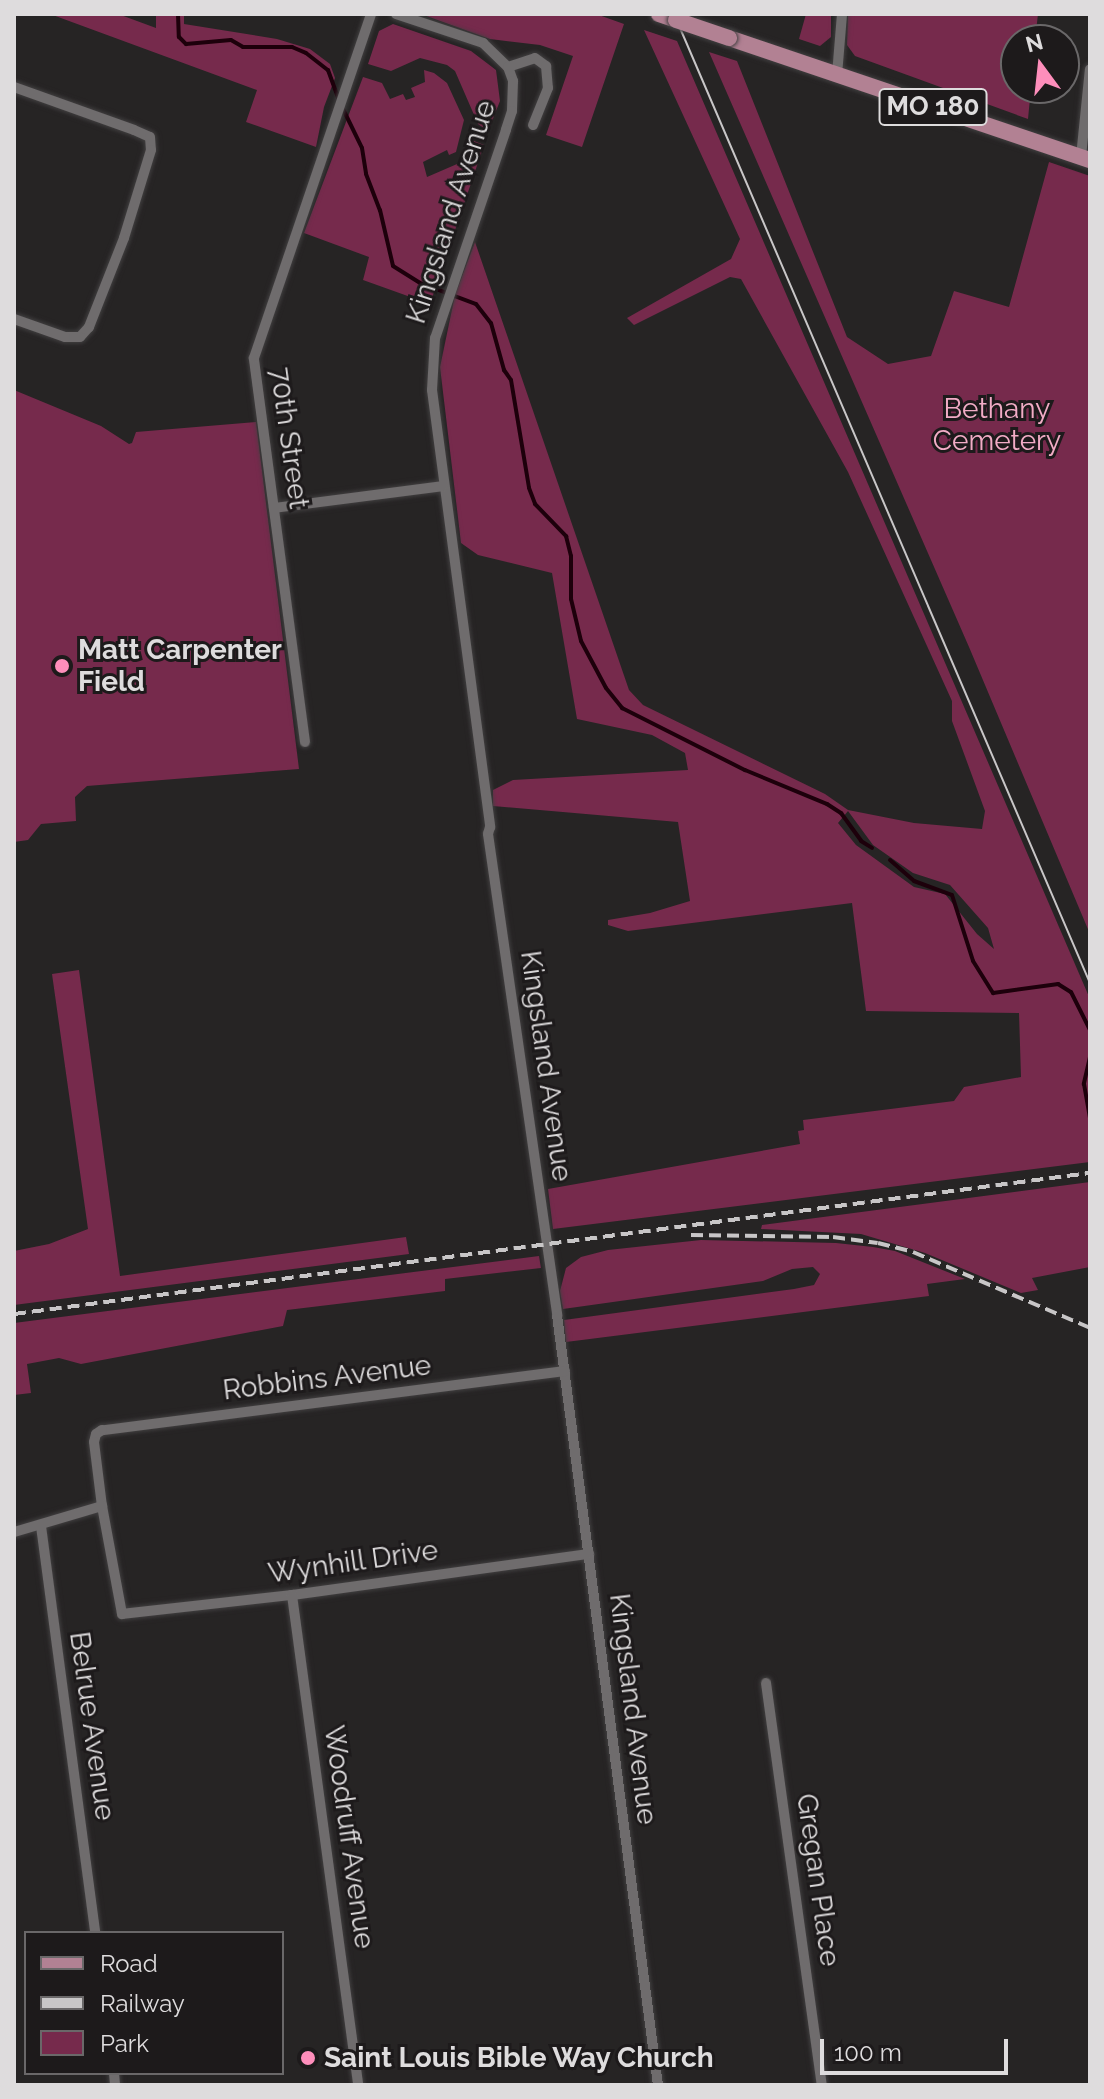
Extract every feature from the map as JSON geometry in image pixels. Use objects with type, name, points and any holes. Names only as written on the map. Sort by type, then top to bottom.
[{"type":"main road","name":"MO 180","points":[[659,14],[1086,158]]},
{"type":"street","name":"70th Street","points":[[305,742],[254,358],[371,14]]},
{"type":"street","name":"Kingsland Avenue","points":[[396,14],[483,43],[508,67],[513,81],[512,111],[453,276],[431,362],[443,486],[490,827],[488,834],[565,1371],[658,2085]]},
{"type":"street","points":[[837,75],[842,14]]},
{"type":"street","name":"Kingsland Avenue","points":[[508,67],[535,58],[546,66],[548,88],[533,125]]},
{"type":"street","points":[[1086,158],[1090,69]]},
{"type":"street","points":[[14,87],[150,137],[150,158],[124,238],[89,327],[80,337],[65,337],[14,319]]},
{"type":"street","points":[[274,508],[443,486]]},
{"type":"street","name":"Robbins Avenue","points":[[102,1506],[96,1434],[565,1371]]},
{"type":"street","points":[[14,1532],[102,1506]]},
{"type":"street","name":"Wynhill Drive","points":[[102,1506],[122,1614],[292,1595],[589,1554]]},
{"type":"street","name":"Belrue Avenue","points":[[41,1526],[95,1931]]},
{"type":"street","name":"Woodruff Avenue","points":[[292,1595],[358,2085]]},
{"type":"street","name":"Gregan Place","points":[[766,1683],[822,2085]]},
{"type":"green space","points":[[50,14],[118,14],[156,28],[156,14],[184,14],[184,24],[277,39],[310,49],[330,64],[335,78],[324,107],[316,147],[246,122],[257,90]]},
{"type":"green space","points":[[421,14],[596,14],[624,24],[582,147],[546,135],[573,56],[540,45],[490,39]]},
{"type":"green space","points":[[806,14],[831,14],[831,37],[820,46],[799,39]]},
{"type":"green space","points":[[848,14],[1038,14],[1037,24],[1000,24],[1000,104],[1029,104],[1028,119],[855,56],[847,45]]},
{"type":"green space","points":[[393,24],[471,51],[496,70],[500,101],[488,131],[478,124],[455,71],[447,65],[420,58],[391,71],[368,64],[379,31]]},
{"type":"green space","points":[[644,30],[677,41],[1090,999],[1090,1162],[553,1229],[548,1189],[800,1144],[798,1131],[804,1130],[803,1120],[954,1101],[964,1087],[1021,1077],[1019,1013],[866,1011],[852,903],[628,931],[608,925],[608,920],[650,913],[690,901],[678,822],[493,806],[493,790],[513,780],[688,770],[685,753],[652,735],[577,719],[552,573],[478,555],[461,543],[440,367],[455,295],[475,242],[629,690],[643,705],[825,794],[848,810],[914,823],[982,829],[985,811],[952,721],[952,701],[848,472],[741,279],[730,277],[634,325],[627,318],[731,259],[740,239]],"holes":[[[848,811],[873,845],[913,873],[950,885],[988,928],[994,949],[977,934],[945,894],[914,887],[856,845],[838,823]]]},
{"type":"green space","name":"Bethany Cemetery","points":[[709,52],[737,61],[847,337],[888,364],[931,356],[954,291],[1009,307],[1049,162],[1090,176],[1090,934],[969,647]]},
{"type":"green space","points":[[424,70],[447,83],[464,120],[456,152],[449,155],[447,150],[423,162],[427,177],[464,161],[474,141],[484,145],[430,304],[363,280],[369,257],[304,233],[363,77],[382,83],[390,99],[403,94],[406,100],[415,97],[411,88],[425,82]]},
{"type":"green space","points":[[14,390],[101,426],[129,444],[136,432],[256,422],[299,769],[87,786],[75,797],[76,821],[41,824],[28,840],[14,842]]},
{"type":"green space","points":[[79,970],[120,1276],[406,1237],[409,1254],[14,1305],[14,1251],[49,1244],[88,1229],[52,974]]},
{"type":"green space","points":[[1090,1182],[1090,1267],[1032,1278],[1038,1290],[1021,1293],[925,1253],[861,1234],[761,1229],[762,1225]]},
{"type":"green space","points":[[701,1240],[836,1243],[873,1247],[895,1251],[965,1279],[927,1284],[929,1296],[566,1342],[564,1320],[794,1289],[814,1285],[820,1274],[813,1267],[792,1269],[763,1281],[563,1309],[560,1291],[566,1268],[581,1257],[608,1250]]},
{"type":"green space","points":[[539,1256],[541,1268],[445,1279],[445,1291],[287,1310],[283,1326],[81,1364],[59,1358],[27,1364],[31,1393],[14,1395],[14,1323]]},
{"type":"waterway","points":[[178,14],[179,37],[186,44],[231,40],[243,47],[292,47],[306,53],[328,70],[339,101]]},
{"type":"waterway","points":[[343,109],[362,148],[366,174],[380,210],[393,266],[420,283],[476,304],[491,323],[504,370],[511,380],[529,488],[535,504],[566,536],[571,556],[571,599],[581,641],[606,688],[622,708],[745,770],[827,804],[841,813],[861,841],[872,848]]},
{"type":"waterway","points":[[890,860],[914,881],[952,895],[973,961],[993,993],[1058,984],[1071,992],[1090,1030]]},
{"type":"waterway","points":[[1090,1057],[1084,1084],[1090,1118]]},
{"type":"tram line","points":[[674,14],[1090,983]]},
{"type":"railway","points":[[14,1314],[1090,1173]]},
{"type":"railway","points":[[691,1235],[833,1237],[878,1243],[913,1252],[1090,1328]]},
{"type":"place","name":"Matt Carpenter Field","points":[[62,666]]},
{"type":"place","name":"Saint Louis Bible Way Church","points":[[308,2058]]}]
